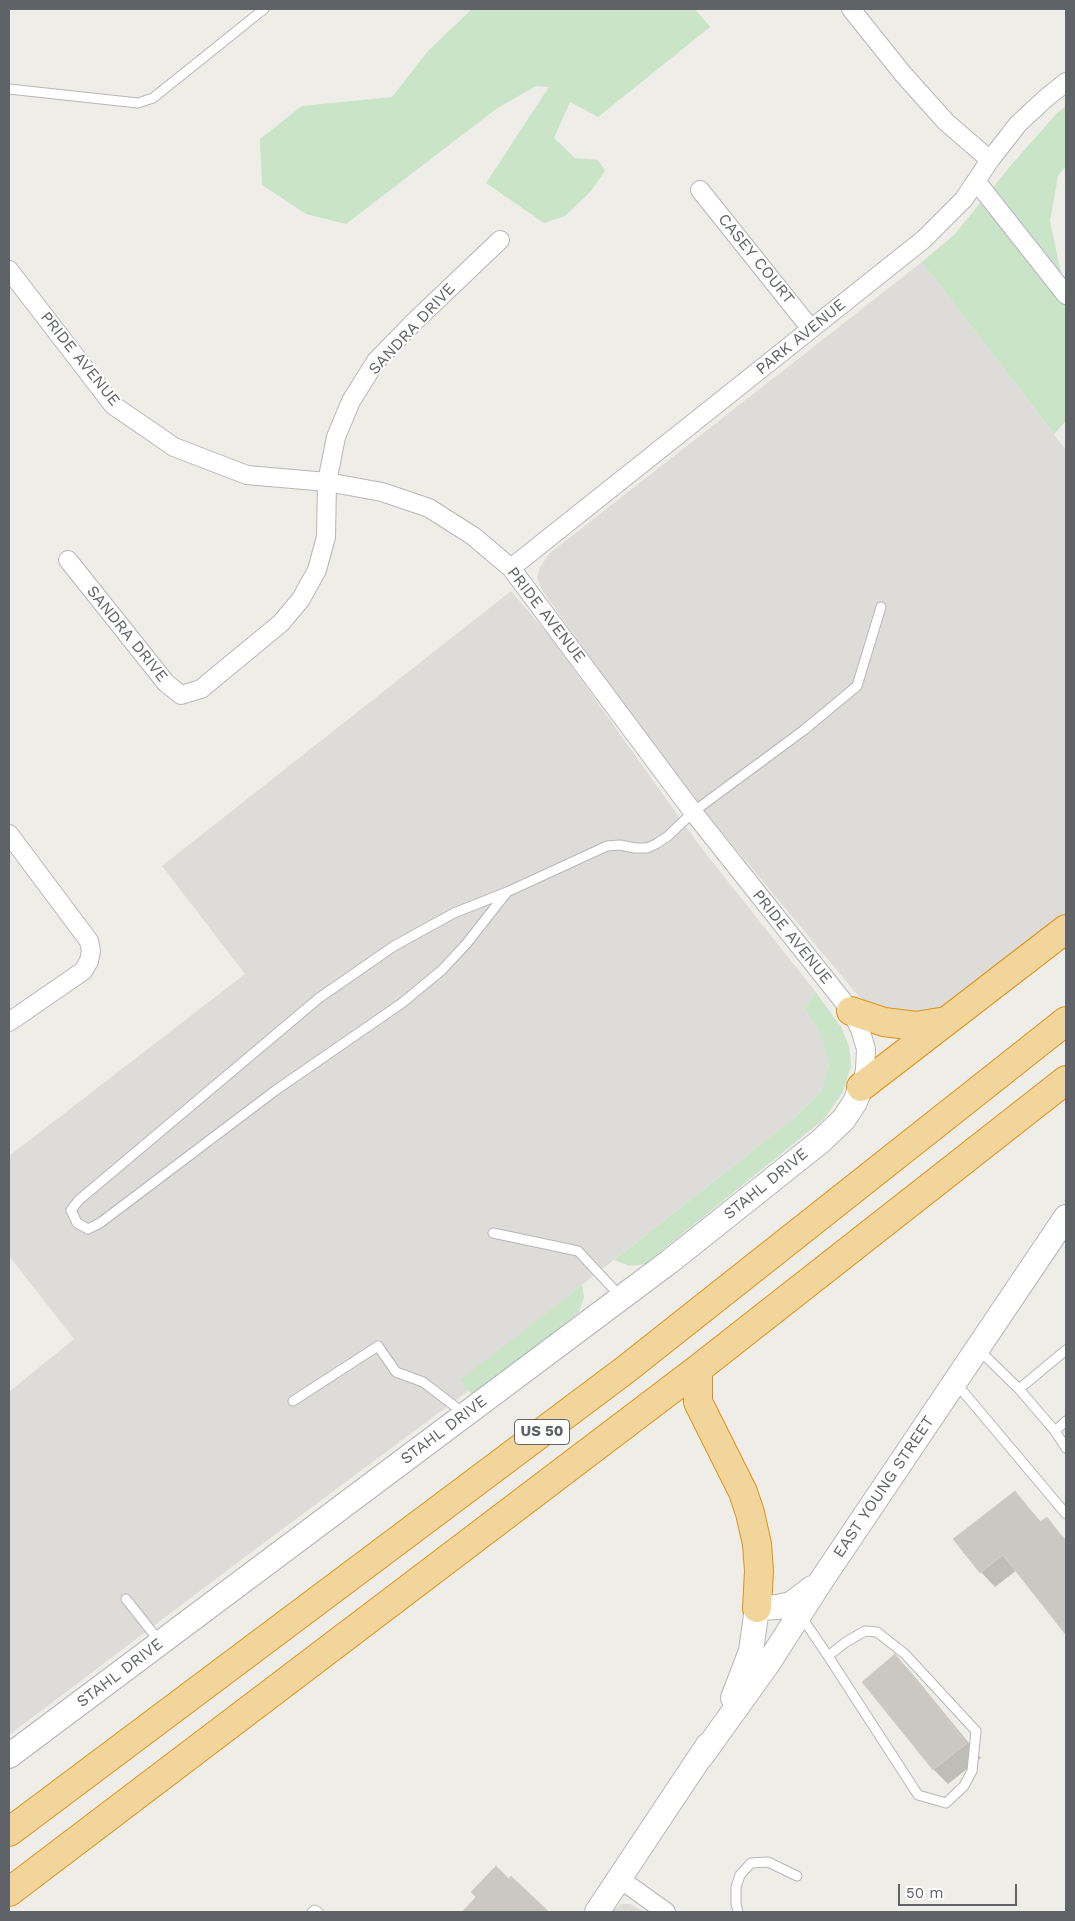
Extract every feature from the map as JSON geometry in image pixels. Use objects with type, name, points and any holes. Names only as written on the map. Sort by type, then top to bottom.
[{"type":"highway","points":[[861,1087],[1066,929]]},
{"type":"highway","points":[[851,1011],[884,1022],[916,1026],[947,1020]]},
{"type":"highway","name":"US 50","points":[[9,1832],[625,1370],[1066,1021]]},
{"type":"highway","name":"US 50","points":[[9,1892],[698,1369],[1066,1080]]},
{"type":"highway","points":[[698,1369],[698,1402],[743,1492],[750,1513],[757,1544],[760,1571],[757,1608]]},
{"type":"main road","name":"STAHL DRIVE","points":[[9,1756],[669,1262],[820,1141],[844,1119],[855,1102],[861,1087]]},
{"type":"main road","name":"EAST YOUNG STREET","points":[[597,1912],[701,1757],[767,1665],[821,1581],[1066,1217]]},
{"type":"main road","points":[[757,1608],[791,1604],[821,1581]]},
{"type":"main road","name":"EAST YOUNG STREET","points":[[701,1757],[735,1694],[751,1651],[757,1608]]},
{"type":"street","points":[[851,9],[903,74],[946,122],[990,160]]},
{"type":"street","name":"PARK AVENUE","points":[[511,568],[924,239],[964,199],[990,160],[1018,124],[1066,82]]},
{"type":"street","points":[[976,181],[1066,294]]},
{"type":"street","name":"CASEY COURT","points":[[700,190],[811,329]]},
{"type":"street","name":"SANDRA DRIVE","points":[[68,560],[166,683],[181,695],[201,690],[281,623],[301,599],[318,570],[326,537],[327,482],[336,437],[351,401],[376,361],[500,240]]},
{"type":"street","name":"PRIDE AVENUE","points":[[11,276],[113,405],[174,447],[247,475],[327,482],[382,492],[429,508],[473,536],[511,568],[693,812],[851,1011],[860,1029],[866,1049],[861,1087]]},
{"type":"street","points":[[9,834],[90,941],[91,951],[89,961],[83,971],[9,1022]]},
{"type":"street","points":[[620,1878],[666,1912]]},
{"type":"lane","points":[[9,89],[138,103],[153,98],[264,9]]},
{"type":"lane","points":[[507,892],[467,943],[442,970],[402,1003],[276,1090],[100,1223],[88,1228],[76,1223],[71,1210],[78,1200],[156,1137],[319,998],[394,946],[454,913],[507,892],[607,846],[620,845],[647,848],[656,844],[693,812],[804,730],[857,686],[881,607]]},
{"type":"lane","points":[[493,1233],[578,1252],[621,1298]]},
{"type":"lane","points":[[293,1401],[378,1346],[396,1372],[423,1382],[465,1414]]},
{"type":"lane","points":[[977,1349],[1019,1389],[1055,1431],[1066,1448]]},
{"type":"lane","points":[[1019,1389],[1066,1350]]},
{"type":"lane","points":[[955,1382],[1066,1514]]},
{"type":"lane","points":[[1055,1431],[1066,1421]]},
{"type":"lane","points":[[126,1599],[160,1642]]},
{"type":"lane","points":[[800,1613],[918,1795],[946,1803],[964,1786],[972,1771],[976,1731],[905,1654],[876,1632],[865,1631],[846,1642],[828,1656]]},
{"type":"lane","points":[[738,1912],[736,1887],[740,1875],[751,1863],[768,1862],[797,1876]]},
{"type":"lane","points":[[312,1912],[315,1910],[318,1912]]},
{"type":"shaded area","points":[[922,262],[1066,450],[1066,913],[941,1009],[916,1019],[866,1003],[855,992],[670,770],[542,590],[537,577],[540,567],[550,553]]},
{"type":"shaded area","points":[[511,591],[553,640],[699,845],[815,991],[805,1010],[820,1032],[829,1063],[821,1092],[793,1119],[461,1380],[468,1391],[9,1735],[9,1392],[74,1339],[9,1256],[9,1156],[245,974],[162,866]]},
{"type":"shaded area","points":[[621,1904],[630,1904],[644,1912],[611,1912]]},
{"type":"green space","points":[[472,9],[695,9],[710,27],[598,117],[570,102],[554,138],[575,158],[598,160],[605,171],[591,191],[565,216],[544,223],[486,183],[549,87],[536,86],[496,109],[346,224],[306,214],[262,185],[260,139],[302,106],[392,97],[428,51]]},
{"type":"green space","points":[[1066,106],[1066,166],[1058,176],[1050,221],[1066,297],[1066,421],[1054,434],[922,262],[954,235],[1012,164],[1058,112]]},
{"type":"green space","points":[[815,991],[841,1027],[849,1046],[851,1066],[843,1092],[824,1119],[645,1264],[630,1266],[614,1260],[793,1119],[821,1092],[829,1063],[820,1032],[805,1010]]},
{"type":"green space","points":[[582,1285],[584,1297],[579,1312],[477,1397],[468,1391],[460,1380]]},
{"type":"building","points":[[1015,1491],[1040,1522],[1047,1517],[1066,1542],[1066,1635],[1003,1555],[980,1573],[953,1539]]},
{"type":"building","points":[[895,1654],[967,1743],[933,1770],[862,1682]]},
{"type":"building","points":[[496,1866],[509,1879],[511,1876],[549,1912],[462,1912],[476,1897],[471,1892]]}]
